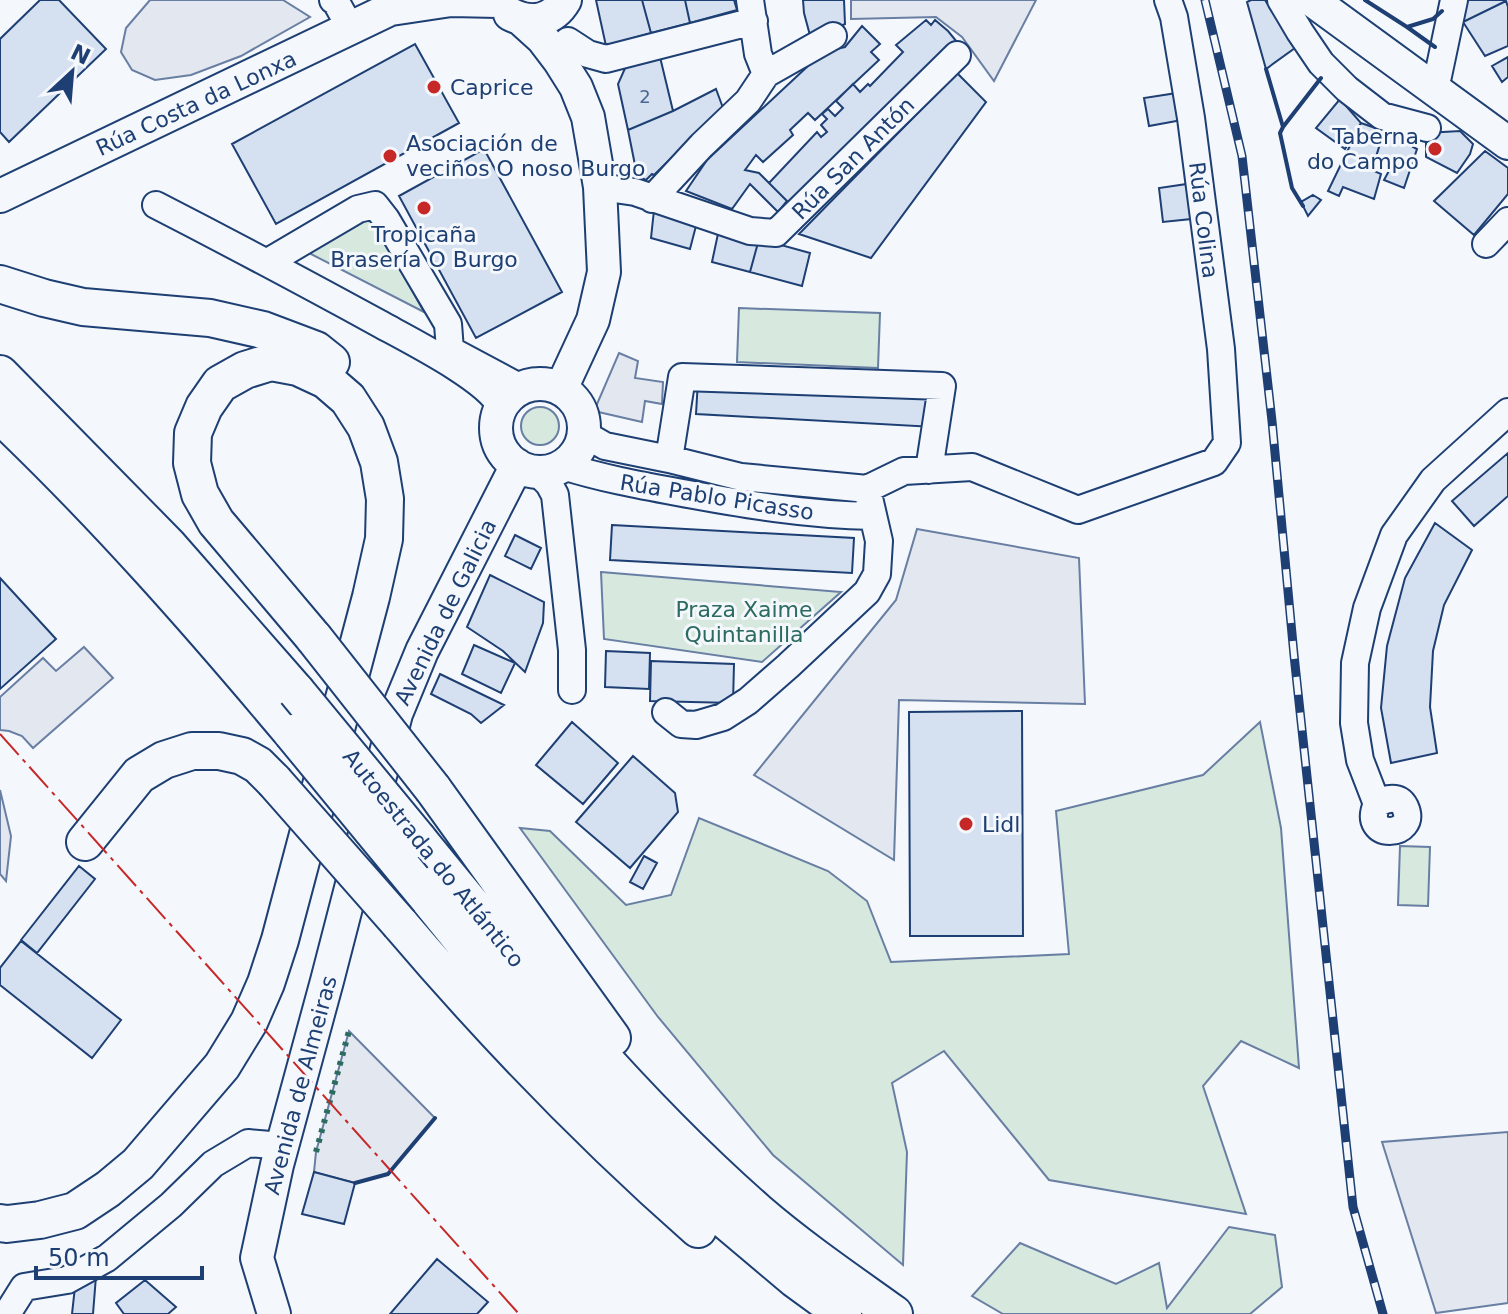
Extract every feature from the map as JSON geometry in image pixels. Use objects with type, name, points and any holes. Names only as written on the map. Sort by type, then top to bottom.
[{"type":"highway","points":[[0,284],[83,307],[210,318],[263,330],[316,350],[346,373],[369,399],[389,435],[400,473],[403,519],[396,565],[369,674],[290,968],[260,1039],[236,1076],[170,1156],[137,1190],[83,1226],[51,1235],[0,1240]]},
{"type":"highway","points":[[0,1223],[40,1220],[75,1211],[138,1164],[222,1066],[249,1022],[280,940],[371,597],[384,539],[385,499],[379,462],[366,427],[348,399],[326,380],[298,367],[271,362],[245,370],[220,384],[204,407],[193,433],[192,463],[200,494],[216,522],[314,638],[433,789],[640,1076],[665,1124]]},
{"type":"highway","name":"Autoestrada do Atlántico","points":[[0,374],[168,545],[296,691],[517,960],[665,1124],[758,1212],[894,1314]]},
{"type":"highway","name":"Autoestrada do Atlántico","points":[[0,415],[173,593],[494,980],[609,1109],[693,1193],[795,1279],[843,1314]]},
{"type":"highway","points":[[85,842],[139,775],[164,760],[192,751],[219,751],[242,756],[258,765],[443,974],[641,1179],[700,1230],[810,1314]]},
{"type":"main road","name":"Rúa Costa da Lonxa","points":[[0,196],[400,5],[451,0],[506,7],[534,21],[554,13],[564,3]]},
{"type":"main road","points":[[1312,0],[1508,143]]},
{"type":"main road","points":[[1326,0],[1477,105],[1508,121]]},
{"type":"main road","points":[[564,3],[576,87]]},
{"type":"main road","points":[[506,7],[543,39],[576,87],[588,117],[600,187],[604,272],[593,320],[561,389]]},
{"type":"main road","points":[[551,474],[510,460],[502,450],[496,423],[511,397],[530,384],[561,389],[579,407],[584,420],[584,434]]},
{"type":"main road","name":"Avenida de Galicia","points":[[346,902],[396,714],[422,651],[551,474],[572,459],[584,434]]},
{"type":"main road","name":"Avenida de Almeiras","points":[[272,1313],[257,1258],[282,1146],[346,902]]},
{"type":"street","points":[[333,0],[351,29]]},
{"type":"street","name":"Rúa Colina","points":[[929,470],[972,467],[1078,510],[1214,462],[1227,443],[1221,349],[1191,118],[1174,17],[1168,0]]},
{"type":"street","points":[[1281,0],[1321,63],[1347,89],[1382,116],[1427,128]]},
{"type":"street","points":[[1438,76],[1454,0]]},
{"type":"street","points":[[568,41],[588,54],[606,59],[752,10],[758,54],[766,74]]},
{"type":"street","points":[[652,199],[748,101],[766,74],[833,36]]},
{"type":"street","name":"Rúa San Antón","points":[[600,187],[635,192],[750,231],[776,233],[957,55]]},
{"type":"street","points":[[156,205],[268,262],[426,350],[484,386],[497,398],[511,397]]},
{"type":"street","points":[[268,262],[358,209],[375,205],[448,324],[450,350],[511,397]]},
{"type":"street","points":[[1486,244],[1508,221]]},
{"type":"street","points":[[666,712],[681,724],[696,725],[723,717],[748,701],[867,592],[877,574],[879,541],[867,489],[904,471],[929,470],[942,386],[682,377],[669,459]]},
{"type":"street","points":[[1377,804],[1360,760],[1354,723],[1355,663],[1367,608],[1394,535],[1433,480],[1508,412]]},
{"type":"street","name":"Rúa Pablo Picasso","points":[[584,434],[605,446],[741,477],[867,489]]},
{"type":"street","points":[[551,474],[572,650],[572,690]]},
{"type":"street","name":"Rúa Pablo Picasso","points":[[551,474],[598,477],[739,504],[833,516],[873,516]]},
{"type":"street","points":[[7,1314],[24,1287],[67,1280],[107,1258],[171,1205],[213,1164],[248,1143],[282,1146]]},
{"type":"green space","points":[[371,217],[424,312],[309,253]]},
{"type":"green space","points":[[739,308],[880,313],[878,368],[737,362]]},
{"type":"green space","points":[[540,407],[554,412],[559,426],[554,440],[540,445],[526,440],[521,426],[526,412]]},
{"type":"green space","name":"Praza Xaime Quintanilla","points":[[601,572],[841,592],[762,662],[604,639]]},
{"type":"green space","points":[[1260,722],[1281,828],[1299,1068],[1241,1041],[1203,1086],[1246,1214],[1049,1180],[944,1051],[892,1083],[907,1152],[903,1265],[773,1155],[658,1017],[520,828],[550,831],[626,905],[671,895],[699,818],[828,871],[867,901],[891,962],[1069,954],[1056,811],[1203,775]]},
{"type":"green space","points":[[1400,846],[1430,847],[1428,906],[1398,905]]},
{"type":"green space","points":[[1229,1227],[1275,1235],[1282,1287],[1250,1314],[1003,1314],[972,1296],[1020,1243],[1116,1284],[1159,1263],[1167,1308]]},
{"type":"shaded area","points":[[150,0],[283,0],[310,17],[241,56],[191,75],[155,80],[132,70],[121,52],[126,28]]},
{"type":"shaded area","points":[[851,0],[1036,0],[994,81],[962,37],[936,17],[851,19]]},
{"type":"shaded area","points":[[619,353],[638,361],[635,378],[663,382],[662,404],[645,401],[642,422],[594,411]]},
{"type":"shaded area","points":[[917,529],[1079,558],[1085,704],[899,700],[894,860],[754,775],[896,600]]},
{"type":"shaded area","points":[[84,647],[113,678],[33,748],[22,736],[0,730],[0,697],[43,658],[56,671]]},
{"type":"shaded area","points":[[0,790],[11,836],[6,881],[0,874]]},
{"type":"shaded area","points":[[349,1031],[435,1118],[388,1174],[355,1183],[314,1172],[316,1152]]},
{"type":"shaded area","points":[[1508,1132],[1508,1303],[1436,1313],[1382,1142]]},
{"type":"building","points":[[40,0],[59,0],[106,49],[9,142],[0,132],[0,39]]},
{"type":"building","points":[[596,0],[642,0],[651,33],[606,46]]},
{"type":"building","points":[[642,0],[685,0],[690,23],[651,33]]},
{"type":"building","points":[[685,0],[734,0],[737,10],[690,23]]},
{"type":"building","points":[[803,0],[844,0],[845,24],[811,39]]},
{"type":"building","points":[[1265,0],[1295,48],[1266,69],[1247,2]]},
{"type":"building","points":[[1459,0],[1506,1],[1463,22],[1456,8]]},
{"type":"building","points":[[1506,1],[1508,46],[1485,56],[1463,22]]},
{"type":"building","points":[[926,20],[931,25],[935,20],[957,42],[792,206],[769,183],[817,132],[821,137],[827,132],[821,125],[827,119],[822,114],[828,109],[835,116],[843,108],[836,101],[853,84],[860,92],[868,84],[870,86],[903,52],[896,45]]},
{"type":"building","points":[[862,26],[880,44],[871,52],[879,60],[815,120],[808,113],[790,130],[793,135],[763,162],[756,155],[745,170],[759,173],[787,201],[778,212],[750,184],[732,209],[686,191],[707,160],[823,52],[845,47]]},
{"type":"building","points":[[415,44],[459,123],[276,224],[232,144]]},
{"type":"building","points":[[660,57],[673,111],[628,130],[618,84],[626,66]]},
{"type":"building","points":[[1508,57],[1508,77],[1502,82],[1492,66]]},
{"type":"building","points":[[957,73],[986,102],[871,258],[799,234]]},
{"type":"building","points":[[716,89],[723,108],[654,175],[646,180],[637,175],[628,130]]},
{"type":"building","points":[[1177,93],[1182,120],[1149,126],[1144,98]]},
{"type":"building","points":[[1340,99],[1361,123],[1345,149],[1316,128]]},
{"type":"building","points":[[1361,123],[1384,131],[1372,170],[1381,174],[1374,199],[1343,187],[1339,196],[1328,191]]},
{"type":"building","points":[[1384,131],[1417,149],[1404,188],[1384,180],[1391,167],[1375,160]]},
{"type":"building","points":[[1460,131],[1473,144],[1457,173],[1426,157],[1426,133]]},
{"type":"building","points":[[484,149],[562,292],[476,338],[399,196]]},
{"type":"building","points":[[1485,151],[1508,168],[1508,194],[1474,235],[1434,201]]},
{"type":"building","points":[[1187,184],[1191,219],[1163,222],[1159,188]]},
{"type":"building","points":[[1313,195],[1321,200],[1308,216],[1301,202]]},
{"type":"building","points":[[654,210],[697,222],[690,249],[651,238]]},
{"type":"building","points":[[719,229],[759,239],[750,272],[712,262]]},
{"type":"building","points":[[759,239],[810,253],[802,286],[750,272]]},
{"type":"building","points":[[698,380],[935,393],[934,427],[696,414]]},
{"type":"building","points":[[1508,453],[1508,496],[1474,526],[1452,501]]},
{"type":"building","points":[[1435,523],[1472,550],[1444,605],[1433,651],[1430,707],[1437,753],[1391,763],[1381,708],[1387,646],[1405,578]]},
{"type":"building","points":[[612,525],[854,538],[852,573],[610,560]]},
{"type":"building","points":[[515,535],[541,548],[531,569],[505,556]]},
{"type":"building","points":[[490,575],[544,602],[543,623],[525,672],[503,651],[467,627]]},
{"type":"building","points":[[0,578],[56,639],[0,689]]},
{"type":"building","points":[[474,645],[515,663],[501,693],[462,674]]},
{"type":"building","points":[[606,651],[650,653],[649,689],[605,687]]},
{"type":"building","points":[[651,661],[734,664],[733,703],[650,701]]},
{"type":"building","points":[[440,674],[504,705],[481,723],[471,714],[431,694]]},
{"type":"building","name":"Lidl","points":[[1022,711],[1023,936],[910,936],[909,712]]},
{"type":"building","points":[[572,722],[618,763],[583,804],[536,765]]},
{"type":"building","points":[[633,756],[675,793],[678,812],[630,868],[576,822]]},
{"type":"building","points":[[644,856],[657,863],[643,889],[630,882]]},
{"type":"building","points":[[79,866],[95,879],[37,953],[21,940]]},
{"type":"building","points":[[21,941],[121,1020],[92,1058],[0,985],[0,968]]},
{"type":"building","points":[[314,1172],[355,1183],[344,1224],[302,1214]]},
{"type":"building","points":[[437,1259],[488,1302],[477,1314],[390,1314]]},
{"type":"building","points":[[96,1276],[93,1314],[72,1314],[75,1287]]},
{"type":"building","points":[[145,1280],[176,1307],[168,1314],[124,1314],[116,1303]]},
{"type":"railway","points":[[1205,0],[1242,156],[1353,1207],[1383,1314]]},
{"type":"hedge","points":[[316,1152],[349,1031]]},
{"type":"wall","points":[[1365,0],[1407,27],[1433,19],[1442,11]]},
{"type":"wall","points":[[1407,27],[1435,47]]},
{"type":"wall","points":[[1266,69],[1283,127],[1321,78]]},
{"type":"wall","points":[[1283,127],[1280,133],[1292,188],[1303,206]]},
{"type":"wall","points":[[355,1183],[388,1174],[435,1118]]},
{"type":"power","points":[[0,734],[519,1314]]},
{"type":"place","name":"Caprice","points":[[434,87]]},
{"type":"place","name":"Taberna do Campo","points":[[1435,149]]},
{"type":"place","name":"Asociación de veciños O noso Burgo","points":[[390,156]]},
{"type":"place","name":"Tropicaña Brasería O Burgo","points":[[424,208]]},
{"type":"place","name":"Lidl","points":[[966,824]]}]
